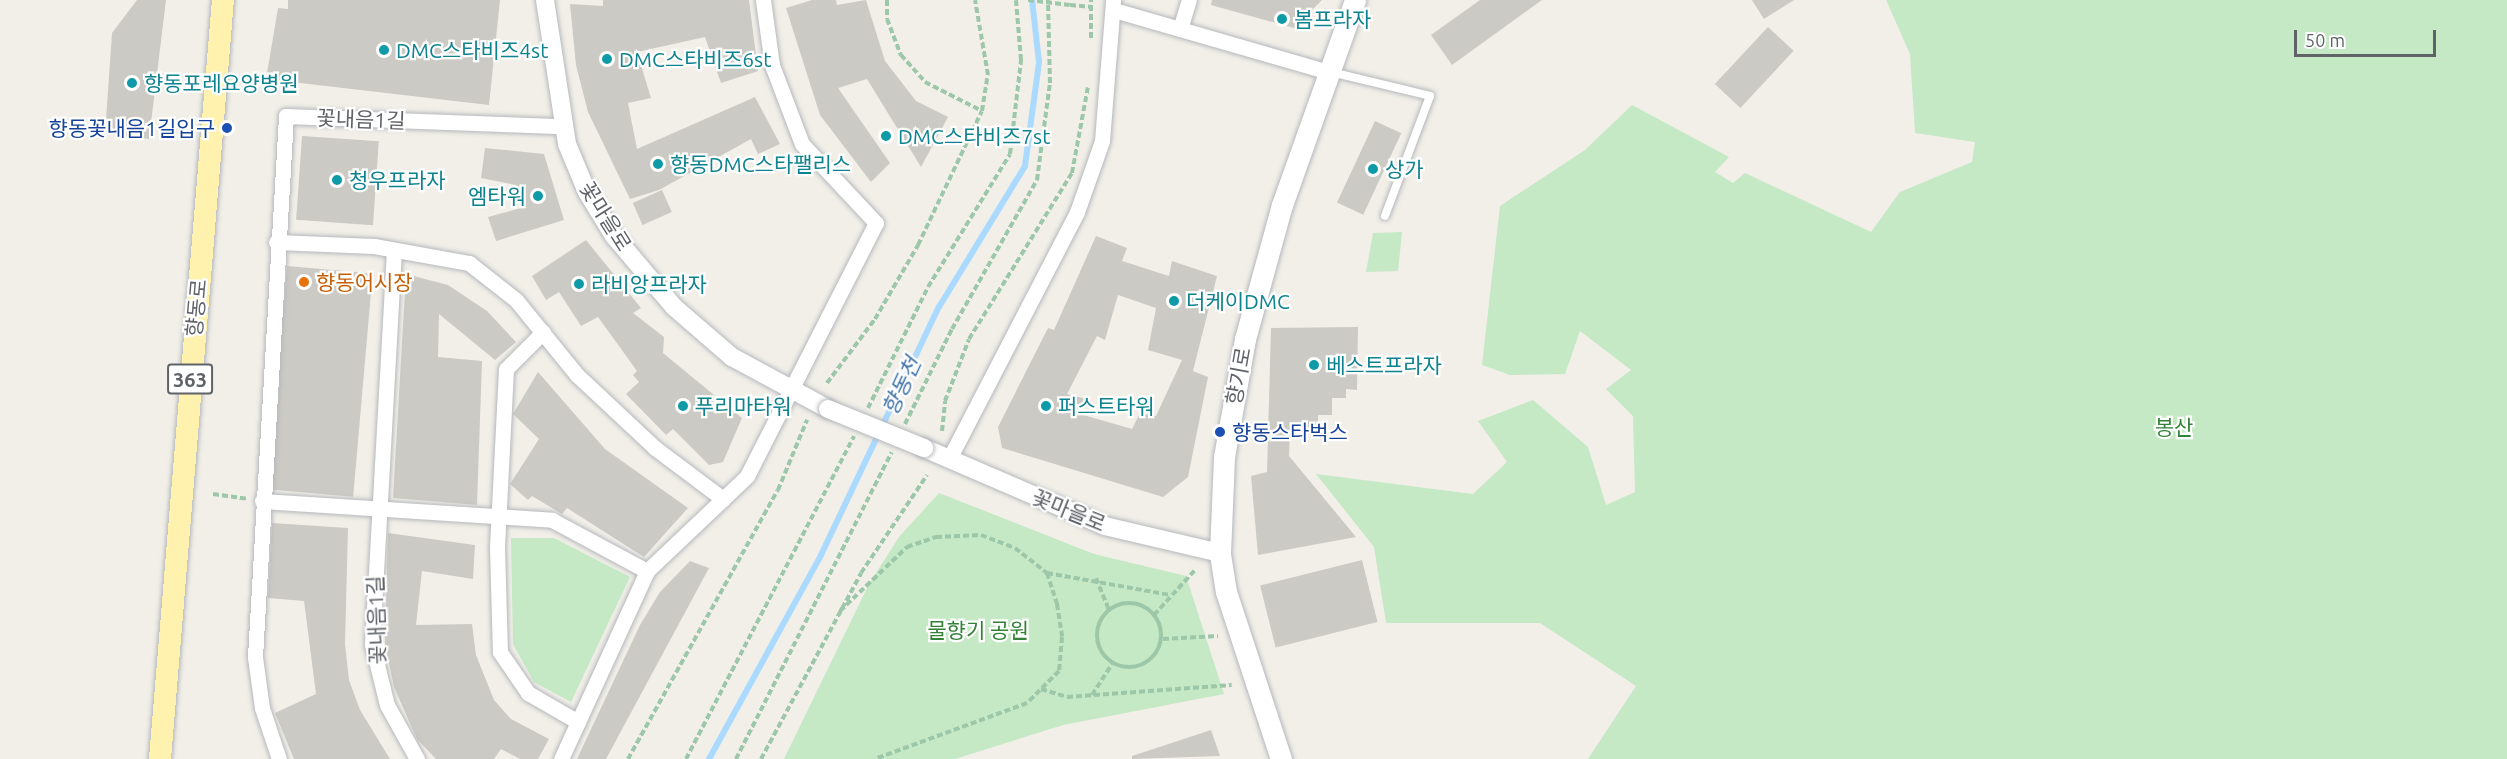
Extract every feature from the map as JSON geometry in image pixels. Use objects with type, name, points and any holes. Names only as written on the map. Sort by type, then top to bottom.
[{"type":"main road","name":"향동로","points":[[160,759],[223,0]]},
{"type":"main road","name":"향기로","points":[[1281,759],[1247,665],[1220,553],[1224,457],[1245,339],[1282,205],[1355,0]]},
{"type":"street","name":"꽃마을로","points":[[545,0],[562,126],[592,202],[614,236],[675,307],[732,357],[828,409],[1105,526],[1220,553]]},
{"type":"street","points":[[561,759],[648,571],[747,476],[876,223],[801,144],[772,65],[763,0]]},
{"type":"street","points":[[1180,29],[1190,0]]},
{"type":"street","points":[[949,459],[1077,212],[1102,141],[1109,6],[1329,72]]},
{"type":"street","name":"꽃내음1길","points":[[279,759],[262,708],[255,657],[276,242],[286,116],[562,126]]},
{"type":"street","points":[[276,242],[394,250],[469,263],[516,300],[577,375],[655,448],[723,499]]},
{"type":"street","name":"꽃내음1길","points":[[394,250],[372,644],[387,705],[417,759]]},
{"type":"street","points":[[543,332],[506,369],[499,520],[500,652],[528,693],[578,722]]},
{"type":"street","points":[[262,501],[378,507],[499,520],[552,520],[648,571]]},
{"type":"lane","points":[[1329,72],[1430,96],[1385,216]]},
{"type":"path","points":[[887,0],[887,19],[907,62],[925,82],[982,111]]},
{"type":"path","points":[[827,383],[875,319],[918,245],[982,111],[988,75],[975,0]]},
{"type":"path","points":[[864,415],[928,287],[1010,154],[1021,60],[1016,0]]},
{"type":"path","points":[[1028,0],[1092,7],[1109,6]]},
{"type":"path","points":[[901,434],[952,329],[1037,180],[1050,83],[1048,0]]},
{"type":"path","points":[[1091,0],[1091,42]]},
{"type":"path","points":[[942,431],[945,401],[969,339],[1072,173],[1090,76]]},
{"type":"path","points":[[628,759],[778,490],[807,420]]},
{"type":"path","points":[[686,759],[859,425]]},
{"type":"path","points":[[736,759],[895,444]]},
{"type":"path","points":[[761,759],[840,611],[927,475]]},
{"type":"path","points":[[213,494],[262,501]]},
{"type":"path","points":[[840,611],[907,547],[936,537],[981,534],[1015,548],[1047,573],[1096,578],[1171,595]]},
{"type":"path","points":[[1154,615],[1196,569]]},
{"type":"path","points":[[875,759],[1027,703],[1059,671],[1062,637],[1047,573]]},
{"type":"path","points":[[1096,578],[1108,610],[1097,638],[1113,663]]},
{"type":"path","points":[[1108,610],[1129,603],[1154,615],[1163,639]]},
{"type":"path","points":[[1113,663],[1143,665],[1163,639],[1218,636]]},
{"type":"path","points":[[1092,695],[1113,663]]},
{"type":"path","points":[[1041,689],[1067,697],[1232,685]]},
{"type":"green space","name":"봉산","points":[[1886,0],[2507,0],[2507,759],[1588,759],[1636,686],[1540,623],[1386,623],[1374,547],[1316,474],[1473,494],[1507,462],[1478,421],[1533,400],[1588,447],[1606,505],[1635,492],[1633,416],[1606,389],[1631,370],[1580,331],[1565,374],[1510,375],[1482,365],[1500,206],[1585,150],[1632,105],[1729,157],[1715,172],[1733,183],[1745,173],[1871,232],[1900,192],[1972,162],[1975,142],[1915,133],[1910,54]]},
{"type":"green space","points":[[1402,232],[1398,271],[1366,272],[1373,233]]},
{"type":"green space","name":"물향기 공원","points":[[939,493],[1094,554],[1186,576],[1224,694],[1063,725],[955,759],[784,759],[869,584],[899,537]]},
{"type":"green space","points":[[511,538],[554,538],[630,577],[571,702],[534,682],[513,644]]},
{"type":"building","name":"향동포레요양병원","points":[[137,0],[166,0],[149,139],[105,134],[112,33]]},
{"type":"building","name":"DMC스타비즈4st","points":[[288,0],[500,0],[489,105],[266,79],[278,8],[288,9]]},
{"type":"building","points":[[603,0],[749,0],[758,71],[721,83],[705,37],[637,52],[651,98],[628,103],[637,149],[755,97],[780,144],[758,154],[751,139],[659,190],[630,199],[588,112],[576,65],[570,4],[603,6]]},
{"type":"building","points":[[812,0],[836,0],[837,5],[866,0],[885,61],[916,101],[948,117],[921,167],[867,79],[838,88],[890,163],[871,182],[820,115],[786,8]]},
{"type":"building","name":"봄프라자","points":[[1212,0],[1322,0],[1294,28],[1211,5]]},
{"type":"building","points":[[1480,0],[1542,0],[1452,65],[1431,35]]},
{"type":"building","points":[[1752,0],[1794,0],[1764,19]]},
{"type":"building","points":[[1768,27],[1794,51],[1740,108],[1715,84]]},
{"type":"building","name":"상가","points":[[1375,121],[1401,133],[1363,215],[1337,203]]},
{"type":"building","name":"청우프라자","points":[[302,136],[379,141],[373,225],[296,220]]},
{"type":"building","name":"엠타워","points":[[485,148],[544,154],[564,220],[496,241],[488,217],[521,208],[516,185],[481,178]]},
{"type":"building","points":[[662,190],[672,212],[643,225],[633,203]]},
{"type":"building","name":"퍼스트타워","points":[[1096,236],[1127,248],[1122,261],[1169,276],[1172,261],[1217,276],[1193,371],[1208,377],[1188,477],[1163,497],[1002,448],[998,427],[1048,328],[1054,330]],"holes":[[[1118,295],[1156,308],[1148,350],[1182,360],[1156,416],[1140,413],[1132,429],[1080,414],[1086,399],[1067,394],[1097,336],[1105,340]]]},
{"type":"building","points":[[586,240],[641,308],[633,313],[664,337],[663,353],[742,418],[723,462],[709,465],[673,429],[666,435],[626,394],[639,382],[633,375],[637,371],[598,317],[581,326],[559,292],[546,300],[532,276]]},
{"type":"building","points":[[287,266],[373,273],[353,497],[267,489]]},
{"type":"building","points":[[406,274],[448,285],[487,311],[516,342],[495,360],[439,314],[438,357],[482,361],[477,505],[393,498]]},
{"type":"building","points":[[1358,327],[1357,390],[1346,389],[1346,398],[1332,398],[1332,415],[1318,415],[1318,431],[1290,431],[1289,456],[1356,537],[1258,555],[1251,476],[1267,472],[1271,328]]},
{"type":"building","points":[[538,372],[605,449],[688,508],[644,557],[567,508],[562,514],[532,496],[528,500],[510,484],[539,439],[513,414]]},
{"type":"building","points":[[272,523],[348,528],[345,644],[349,680],[360,710],[390,759],[294,759],[275,713],[316,694],[304,601],[268,598]]},
{"type":"building","points":[[388,533],[475,545],[473,579],[422,571],[416,625],[472,624],[476,655],[494,700],[511,719],[549,739],[538,759],[520,759],[501,749],[494,759],[436,759],[417,739],[394,687],[385,644]]},
{"type":"building","points":[[1362,560],[1377,622],[1276,648],[1260,585]]},
{"type":"building","points":[[690,561],[709,568],[606,759],[577,759],[640,625],[660,592]]},
{"type":"building","points":[[1211,730],[1220,756],[1132,759],[1132,756]]},
{"type":"waterway","name":"향동천","points":[[709,759],[821,555],[939,307],[1025,166],[1039,62],[1032,0]]},
{"type":"place","name":"봄프라자","points":[[1282,19]]},
{"type":"place","name":"DMC스타비즈4st","points":[[384,50]]},
{"type":"place","name":"DMC스타비즈6st","points":[[607,59]]},
{"type":"place","name":"향동포레요양병원","points":[[132,83]]},
{"type":"place","name":"향동꽃내음1길입구","points":[[227,128]]},
{"type":"place","name":"DMC스타비즈7st","points":[[886,136]]},
{"type":"place","name":"향동DMC스타팰리스","points":[[658,164]]},
{"type":"place","name":"상가","points":[[1373,169]]},
{"type":"place","name":"청우프라자","points":[[337,180]]},
{"type":"place","name":"엠타워","points":[[538,196]]},
{"type":"place","name":"향동어시장","points":[[304,282]]},
{"type":"place","name":"라비앙프라자","points":[[579,284]]},
{"type":"place","name":"더케이DMC","points":[[1174,301]]},
{"type":"place","name":"베스트프라자","points":[[1314,365]]},
{"type":"place","name":"푸리마타워","points":[[683,406]]},
{"type":"place","name":"퍼스트타워","points":[[1046,406]]},
{"type":"place","name":"향동스타벅스","points":[[1220,432]]}]
